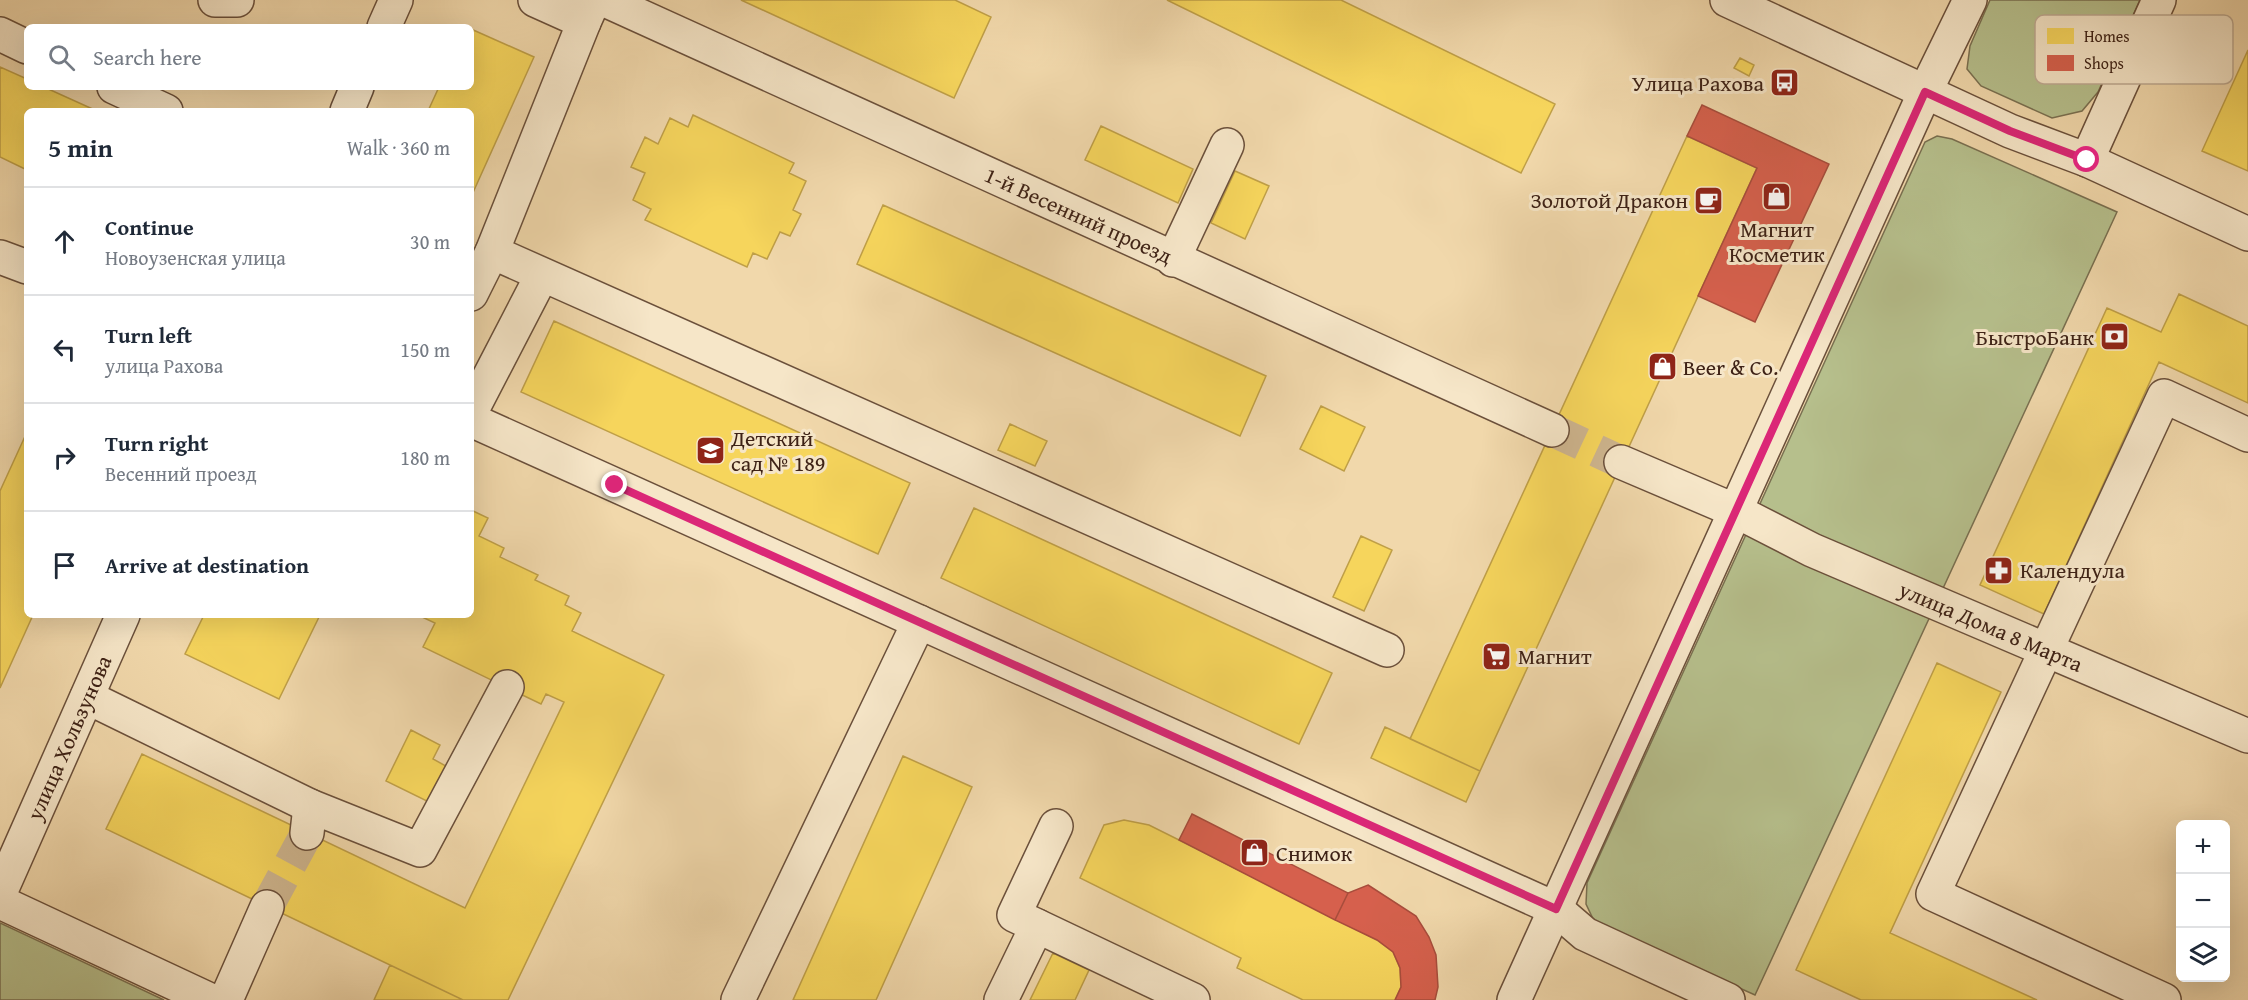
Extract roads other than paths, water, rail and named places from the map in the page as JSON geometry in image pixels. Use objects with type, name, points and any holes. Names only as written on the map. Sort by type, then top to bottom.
[{"type":"street","points":[[214,0],[237,0]]},
{"type":"street","points":[[385,24],[396,0]]},
{"type":"street","name":"1-й Весенний проезд","points":[[535,0],[594,7],[1173,260],[1552,430]]},
{"type":"street","points":[[1727,0],[2010,131],[2087,160],[2248,234]]},
{"type":"street","points":[[1514,1000],[1925,92],[1970,0]]},
{"type":"street","points":[[2152,15],[2159,0]]},
{"type":"street","points":[[474,288],[492,252],[594,7]]},
{"type":"street","points":[[0,34],[24,45]]},
{"type":"street","points":[[2087,160],[2121,84]]},
{"type":"street","points":[[120,90],[160,108]]},
{"type":"street","points":[[348,108],[356,90]]},
{"type":"street","points":[[1173,260],[1227,145]]},
{"type":"street","points":[[492,252],[1387,650]]},
{"type":"street","points":[[0,257],[24,266]]},
{"type":"street","points":[[474,406],[542,275]]},
{"type":"street","points":[[2164,1000],[1933,894],[2164,396],[2248,435]]},
{"type":"street","points":[[474,421],[1556,909],[1585,934],[1728,1000]]},
{"type":"street","points":[[1622,462],[1736,511]]},
{"type":"street","name":"улица Дома 8 Марта","points":[[1736,511],[1812,550],[2248,736]]},
{"type":"street","name":"улица Хользунова","points":[[0,893],[122,618]]},
{"type":"street","points":[[738,1000],[919,621]]},
{"type":"street","points":[[87,697],[309,819],[420,850],[507,687]]},
{"type":"street","points":[[1056,826],[1014,915],[1193,1000]]},
{"type":"street","points":[[0,902],[210,1000]]},
{"type":"street","points":[[225,1000],[267,907]]},
{"type":"street","points":[[1000,1000],[1037,926]]},
{"type":"tunnel","points":[[1552,430],[1621,462]]},
{"type":"tunnel","points":[[267,907],[307,833]]},
{"type":"place","name":"Улица Рахова","points":[[1785,83]]},
{"type":"place","name":"Магнит Косметик","points":[[1777,197]]},
{"type":"place","name":"Золотой Дракон","points":[[1709,200]]},
{"type":"place","name":"БыстроБанк","points":[[2115,337]]},
{"type":"place","name":"Beer & Co.","points":[[1662,367]]},
{"type":"place","name":"Детский сад № 189","points":[[710,451]]},
{"type":"place","name":"Календула","points":[[1999,570]]},
{"type":"place","name":"Магнит","points":[[1497,656]]},
{"type":"place","name":"Снимок","points":[[1255,853]]}]
